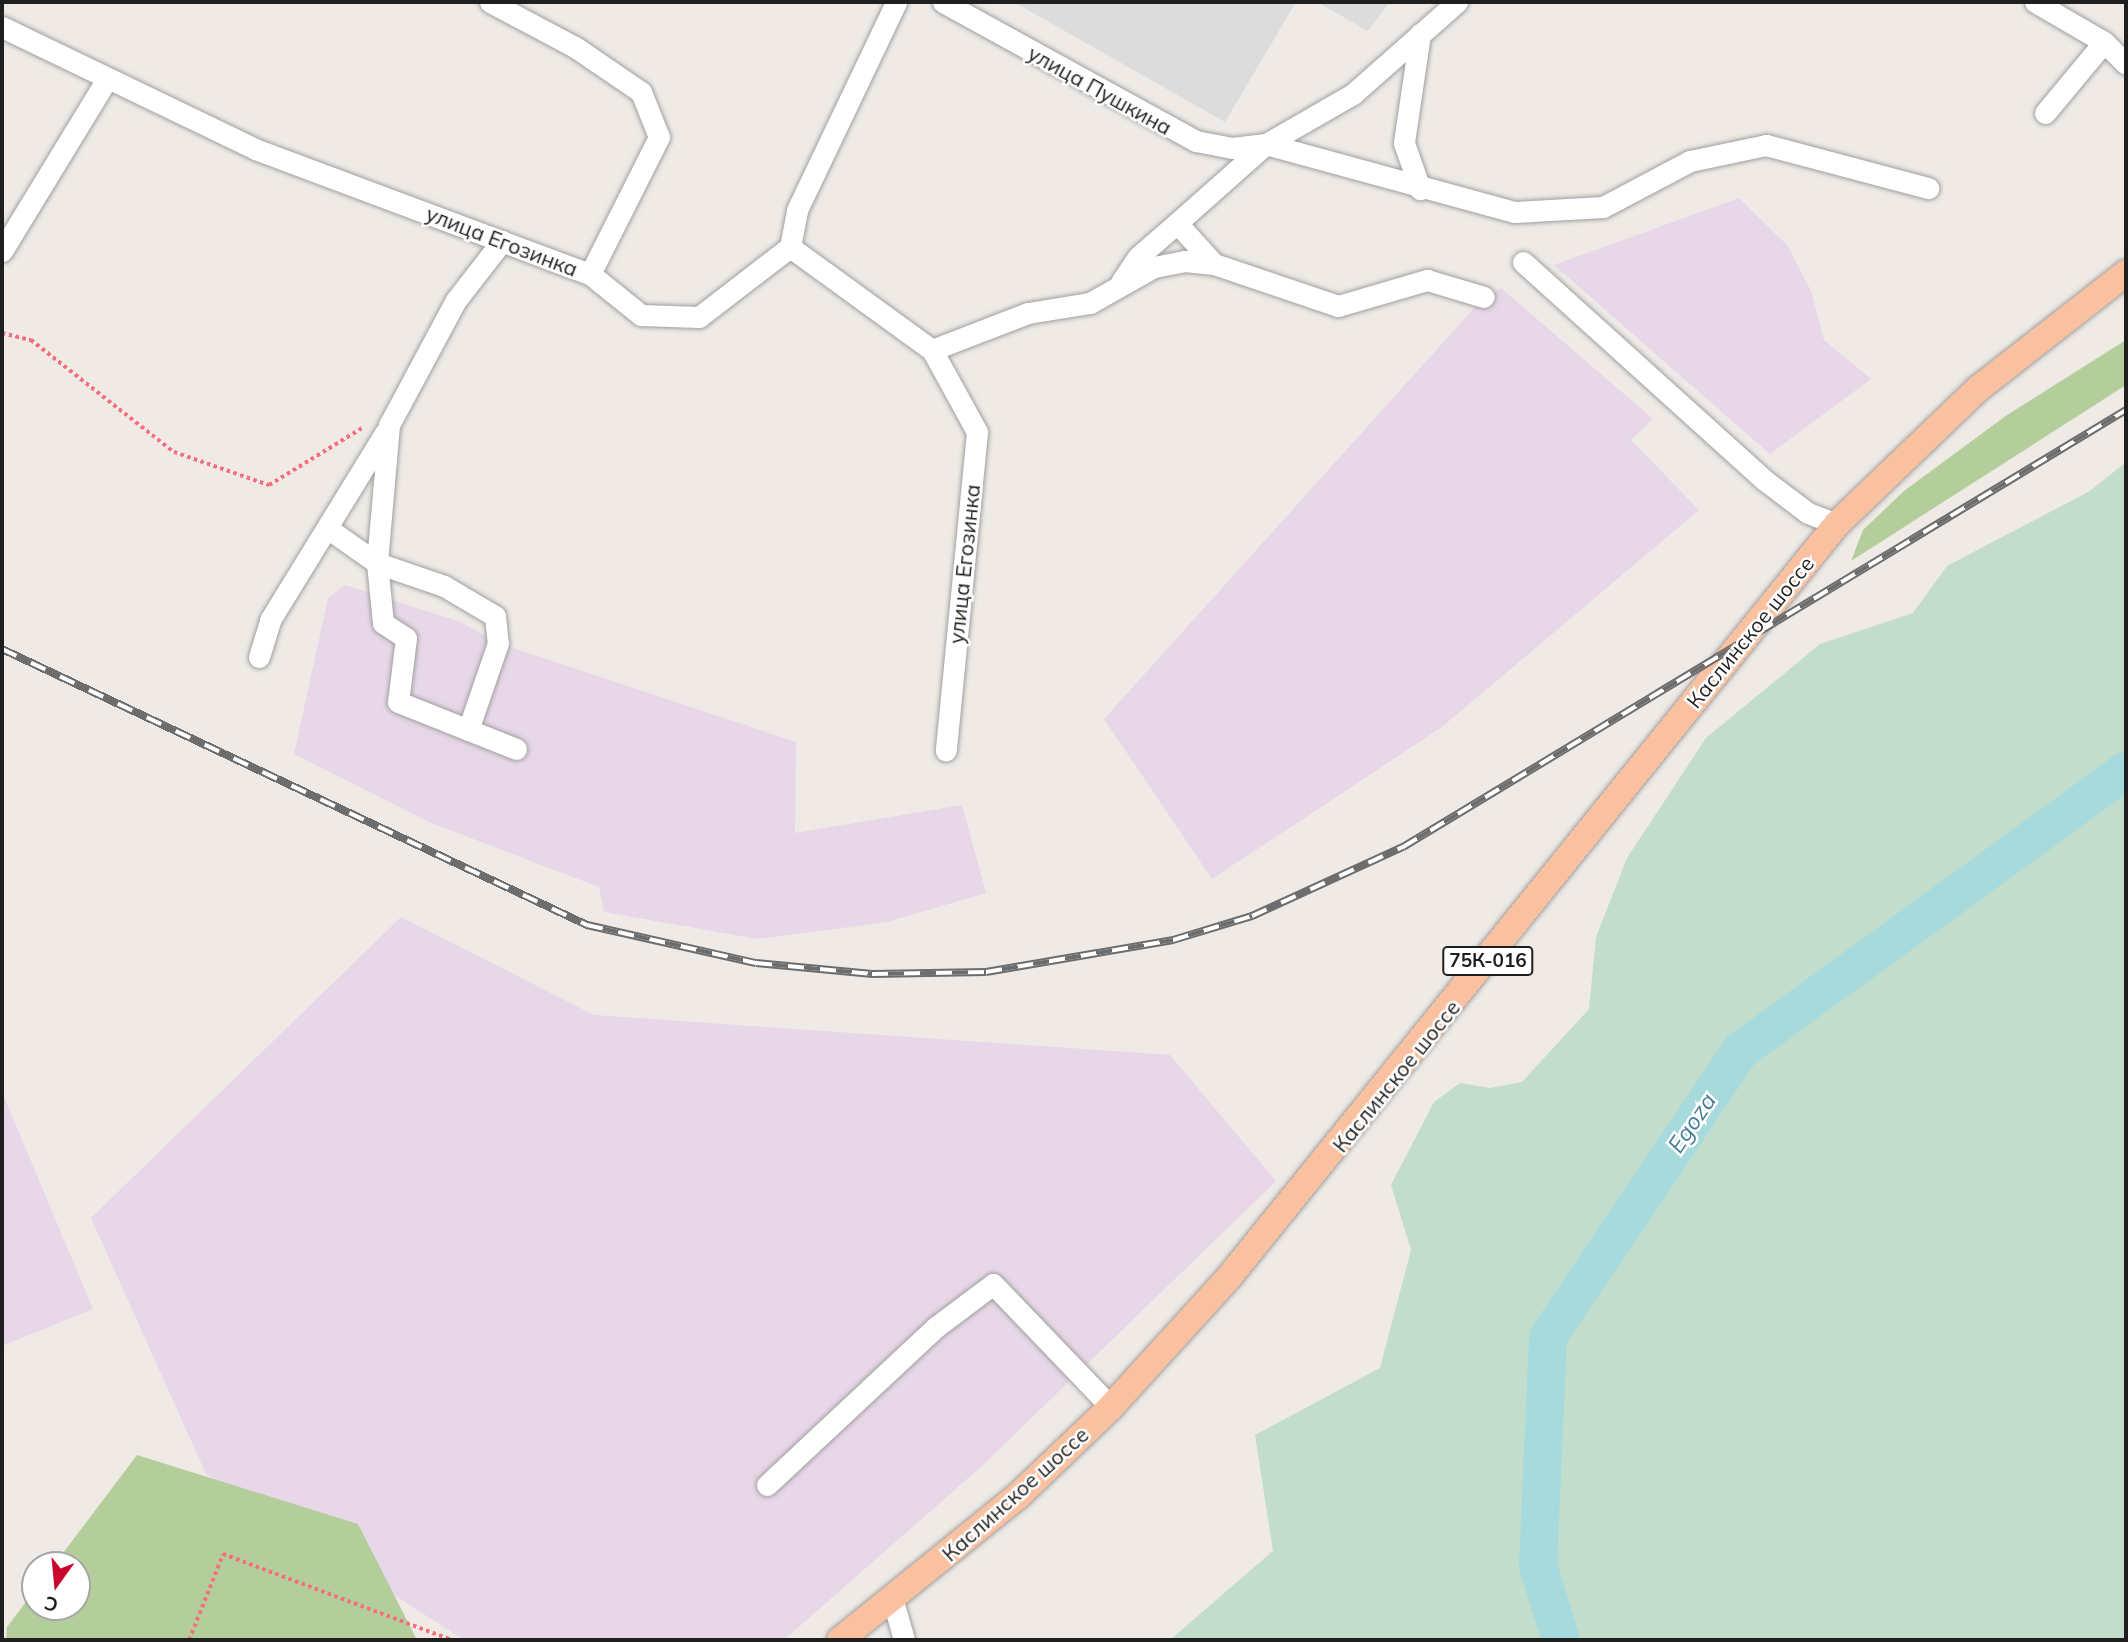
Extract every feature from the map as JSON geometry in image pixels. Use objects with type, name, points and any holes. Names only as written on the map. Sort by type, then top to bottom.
[{"type":"main road","name":"Каслинское шоссе","points":[[840,1640],[893,1601],[1111,1407],[1351,1133],[1837,524],[1979,388],[2126,273]]},
{"type":"street","points":[[490,2],[575,47],[641,92],[659,137],[590,274]]},
{"type":"street","points":[[790,247],[797,210],[896,2]]},
{"type":"street","name":"улица Пушкина","points":[[943,2],[1166,128],[1232,148],[1266,144]]},
{"type":"street","points":[[1118,287],[1138,257],[1266,144],[1353,94],[1457,2]]},
{"type":"street","points":[[2035,2],[2104,42],[2126,64]]},
{"type":"street","name":"улица Егозинка","points":[[2,27],[255,149],[590,274],[642,315],[699,317],[790,247],[932,350],[977,432],[946,750]]},
{"type":"street","points":[[1420,34],[1404,143],[1420,189]]},
{"type":"street","points":[[2045,113],[2104,42]]},
{"type":"street","points":[[2,251],[107,79]]},
{"type":"street","points":[[1266,144],[1420,189],[1515,212],[1603,207],[1690,161],[1766,145],[1928,188]]},
{"type":"street","points":[[1177,223],[1214,264]]},
{"type":"street","points":[[259,657],[270,620],[330,530],[456,300],[502,241]]},
{"type":"street","points":[[1523,262],[1763,479],[1808,513],[1837,524]]},
{"type":"street","points":[[932,350],[1028,313],[1090,303],[1154,267],[1214,264],[1338,306],[1427,279],[1484,297]]},
{"type":"street","points":[[389,425],[377,563],[383,623],[407,638],[398,702],[516,749]]},
{"type":"street","points":[[330,530],[377,563],[444,586],[495,616],[498,643],[468,730]]},
{"type":"street","points":[[767,1485],[936,1327],[993,1284],[1111,1407]]},
{"type":"street","points":[[893,1601],[904,1640]]},
{"type":"path","points":[[2,333],[31,340],[174,452],[269,485],[368,425]]},
{"type":"path","points":[[189,1640],[223,1554],[452,1640]]},
{"type":"shaded area","points":[[1014,2],[1296,2],[1225,122]]},
{"type":"shaded area","points":[[1317,2],[1390,2],[1368,31]]},
{"type":"shaded area","points":[[1739,198],[1787,245],[1811,291],[1824,340],[1871,379],[1770,454],[1554,265]]},
{"type":"shaded area","points":[[1501,288],[1653,419],[1631,440],[1699,510],[1442,727],[1212,879],[1104,719],[1484,297]]},
{"type":"shaded area","points":[[345,585],[461,622],[498,643],[796,742],[795,833],[962,805],[986,893],[887,922],[758,939],[604,912],[599,887],[429,822],[294,754],[328,598]]},
{"type":"shaded area","points":[[401,917],[594,1015],[1170,1055],[1276,1181],[983,1465],[784,1640],[464,1640],[206,1474],[91,1218]]},
{"type":"shaded area","points":[[2,1092],[93,1309],[2,1346]]},
{"type":"green space","points":[[2126,340],[2126,385],[1851,561],[1863,530],[1904,491],[2007,415]]},
{"type":"green space","points":[[2126,462],[2126,1640],[1170,1640],[1273,1551],[1255,1435],[1380,1368],[1411,1250],[1391,1185],[1434,1102],[1460,1083],[1490,1088],[1522,1082],[1589,1009],[1596,937],[1627,858],[1706,738],[1820,644],[1913,613],[1947,566],[2090,491]]},
{"type":"green space","points":[[137,1455],[358,1524],[417,1640],[6,1640],[7,1627],[21,1608],[21,1621],[91,1621],[91,1551],[65,1551]]},
{"type":"waterway","name":"Egoza","points":[[1561,1640],[1538,1566],[1548,1337],[1740,1051],[2126,771]]},
{"type":"railway","points":[[2,649],[587,925],[756,963],[872,974],[986,972],[1173,940],[1252,916],[1403,847],[2126,410]]}]
